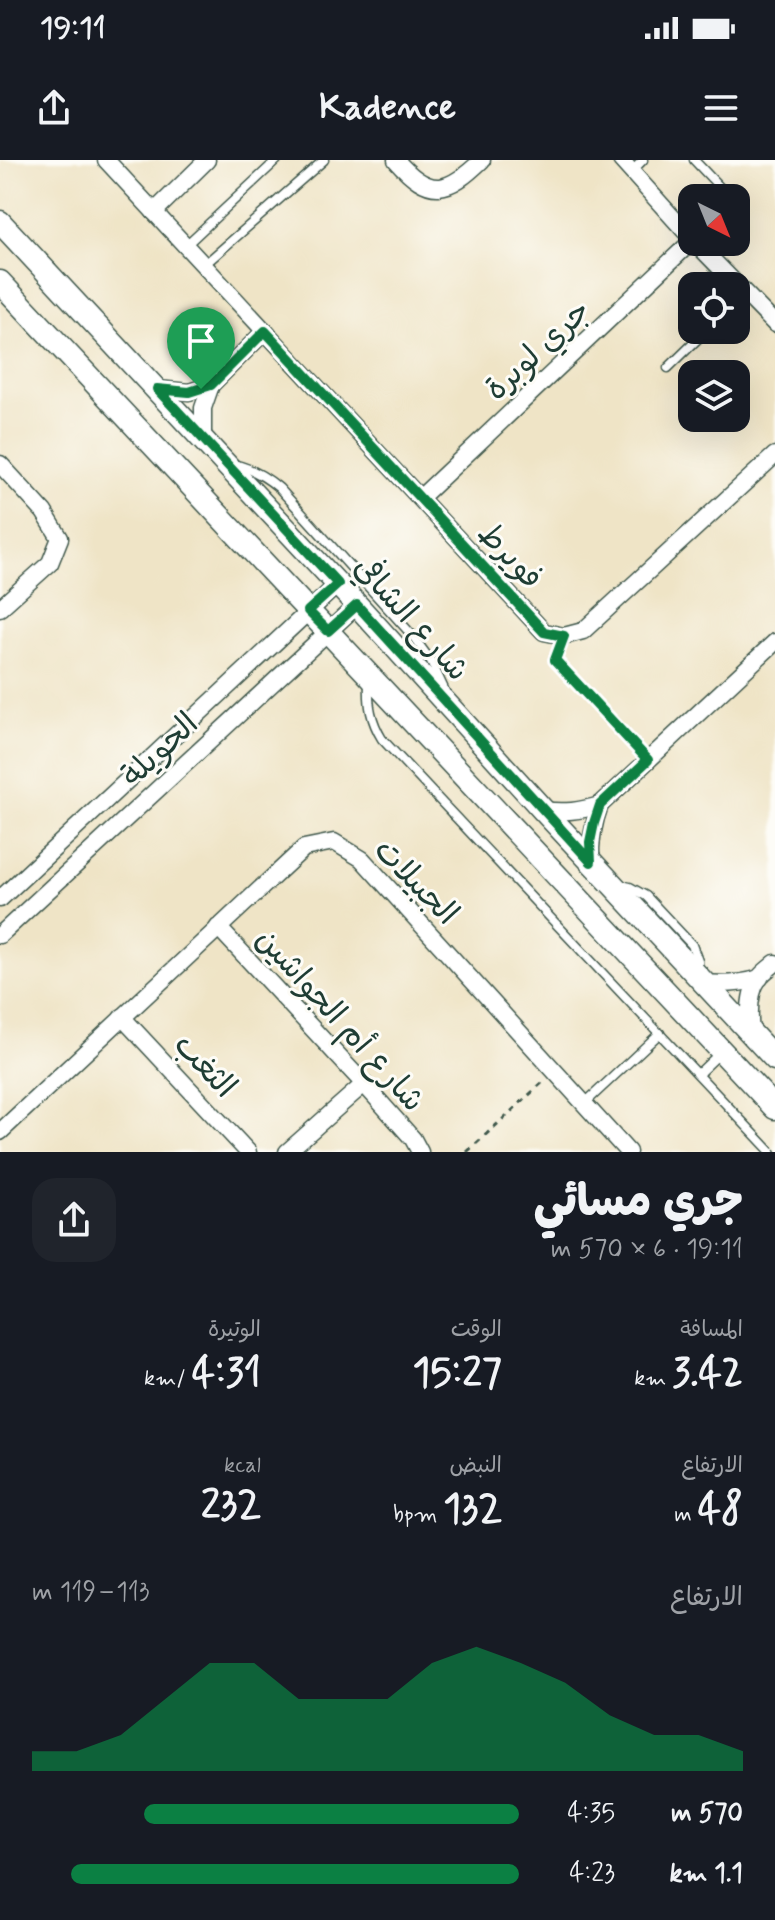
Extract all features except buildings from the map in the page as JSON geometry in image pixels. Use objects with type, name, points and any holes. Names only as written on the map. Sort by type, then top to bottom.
[{"type":"main road","name":"شارع الشافي","points":[[0,222],[775,1059]]},
{"type":"main road","points":[[0,282],[775,1108]]},
{"type":"street","name":"فويرط","points":[[106,160],[544,632],[564,636]]},
{"type":"street","points":[[154,212],[207,160]]},
{"type":"street","points":[[396,160],[415,180],[437,187],[463,179],[482,160]]},
{"type":"street","points":[[632,164],[678,217]]},
{"type":"street","name":"جري لوبرة","points":[[420,498],[686,256]]},
{"type":"street","points":[[750,305],[775,324]]},
{"type":"street","points":[[203,438],[203,408],[211,385],[265,331]]},
{"type":"street","points":[[157,389],[189,392],[211,385]]},
{"type":"street","points":[[564,636],[583,631],[775,455]]},
{"type":"street","points":[[0,464],[44,512],[60,538],[50,563],[0,608]]},
{"type":"street","name":"الحويلة","points":[[0,899],[338,584]]},
{"type":"street","name":"الحويلة","points":[[0,935],[357,605]]},
{"type":"street","points":[[543,810],[562,813],[600,805],[775,642]]},
{"type":"street","points":[[591,862],[592,832],[600,805]]},
{"type":"street","name":"الجبيلات","points":[[0,1132],[304,848],[334,842],[362,859],[628,1152]]},
{"type":"street","points":[[49,854],[67,873]]},
{"type":"street","name":"شارع أم الجواشين","points":[[218,927],[364,1084],[413,1139],[420,1152]]},
{"type":"street","points":[[751,1032],[749,1014],[753,992],[760,978],[775,963]]},
{"type":"street","points":[[701,979],[722,985],[760,978]]},
{"type":"street","name":"الثغب","points":[[122,1017],[248,1152]]},
{"type":"street","points":[[287,1152],[364,1084]]},
{"type":"lane","points":[[185,246],[277,160]]},
{"type":"lane","points":[[203,265],[324,160]]},
{"type":"lane","points":[[694,160],[717,184]]},
{"type":"lane","points":[[668,368],[693,344]]},
{"type":"lane","points":[[226,463],[255,471],[279,488],[422,648],[438,675],[448,706]]},
{"type":"lane","points":[[369,674],[371,719],[382,739],[771,1152]]},
{"type":"lane","points":[[584,1104],[660,1033]]},
{"type":"lane","points":[[698,1074],[722,1052]]},
{"type":"path","points":[[564,636],[555,660],[648,760]]},
{"type":"path","points":[[467,1152],[555,1072]]},
{"type":"route","points":[[265,331],[544,632],[564,636],[555,660],[648,760],[600,805],[590,842],[591,862],[357,605],[328,631],[308,611],[338,584],[157,389],[189,392],[201,389],[211,385],[265,331]]}]
